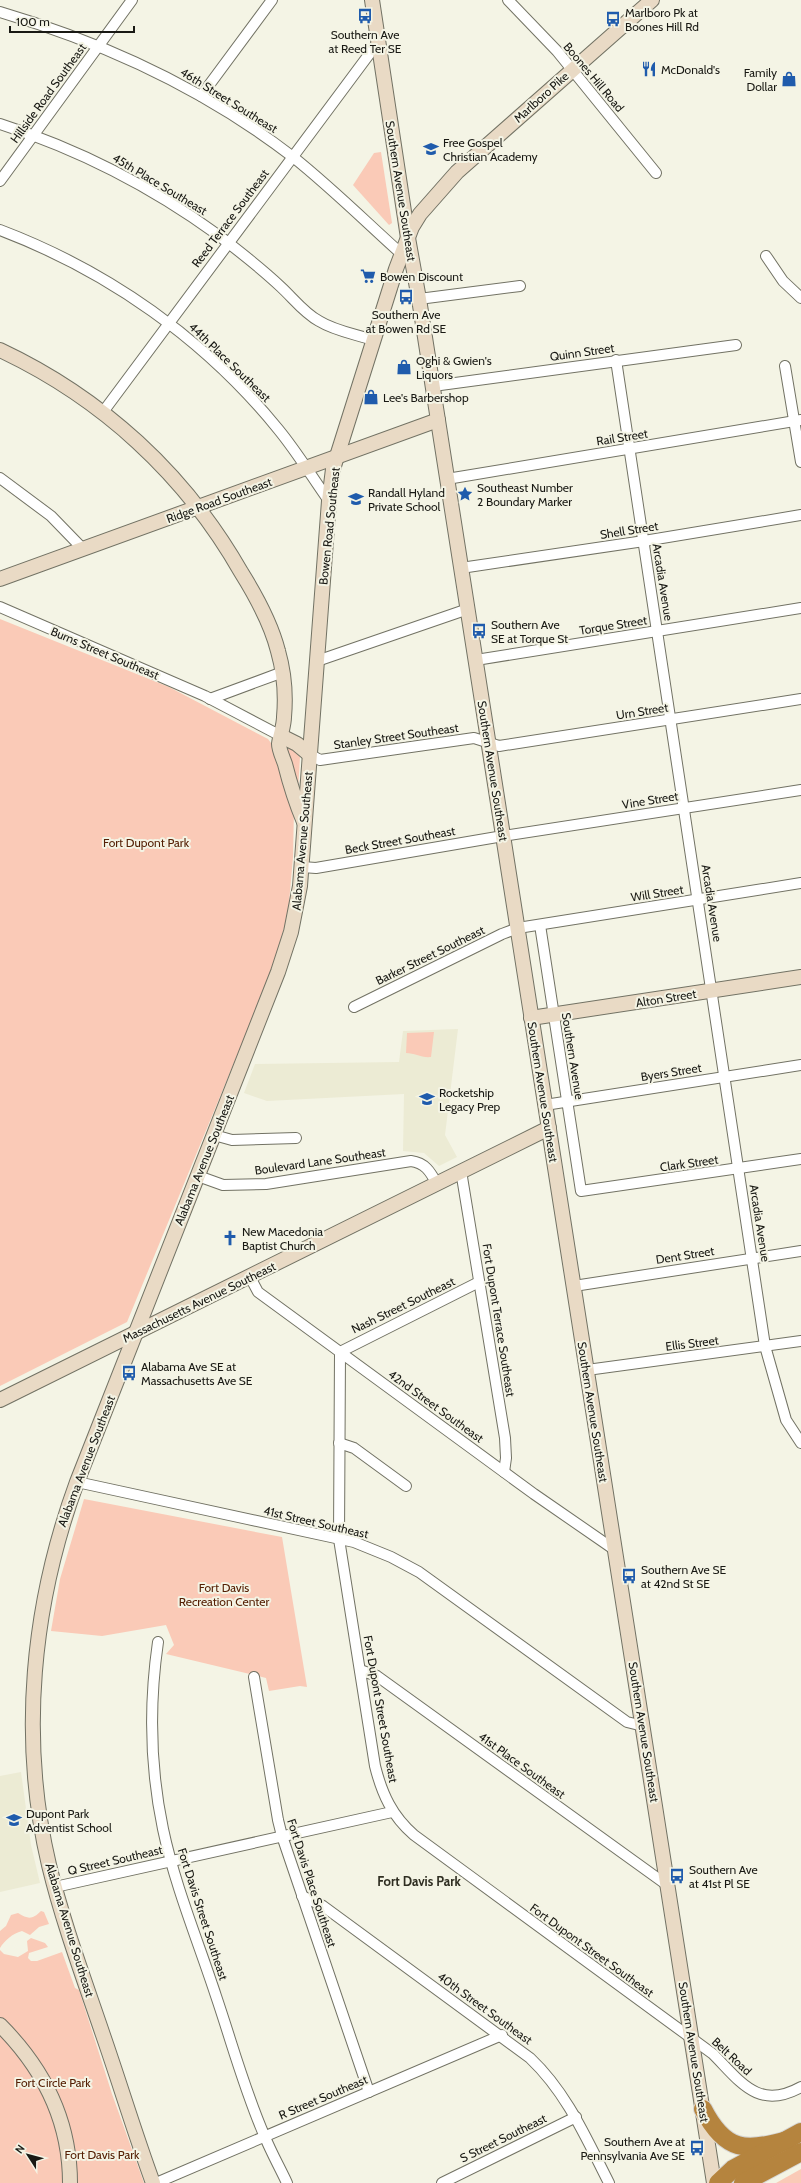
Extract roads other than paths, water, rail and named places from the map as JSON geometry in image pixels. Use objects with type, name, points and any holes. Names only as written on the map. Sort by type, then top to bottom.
[{"type":"highway","points":[[703,2110],[709,2121],[720,2134],[730,2142],[743,2147],[797,2147]]},
{"type":"highway","points":[[743,2183],[758,2178],[797,2147]]},
{"type":"highway","points":[[718,2183],[733,2169],[797,2147]]},
{"type":"street","name":"Hillside Road Southeast","points":[[0,181],[132,0]]},
{"type":"street","points":[[201,96],[272,0]]},
{"type":"street","name":"Southern Avenue Southeast","points":[[372,0],[408,238]]},
{"type":"street","name":"Boones Hill Road","points":[[508,0],[572,69],[656,173]]},
{"type":"street","name":"Marlboro Pike","points":[[408,238],[420,214],[457,172],[652,0]]},
{"type":"street","name":"46th Street Southeast","points":[[0,12],[56,29],[98,46],[161,74],[201,96],[257,131],[292,157],[356,210],[407,258]]},
{"type":"street","name":"Reed Terrace Southeast","points":[[103,412],[379,41]]},
{"type":"street","name":"45th Place Southeast","points":[[0,124],[73,152],[130,179],[180,209],[228,243],[263,271],[316,319],[327,325],[373,340]]},
{"type":"street","name":"44th Place Southeast","points":[[0,230],[43,248],[92,272],[169,323],[200,349],[242,389],[279,430],[329,502]]},
{"type":"street","name":"Bowen Road Southeast","points":[[309,754],[329,502],[336,457],[373,340],[407,258],[408,238]]},
{"type":"street","points":[[766,256],[783,281],[801,298]]},
{"type":"street","name":"Southern Avenue Southeast","points":[[407,258],[419,300],[433,386],[714,2183]]},
{"type":"street","points":[[419,300],[520,286]]},
{"type":"street","name":"Quinn Street","points":[[433,386],[616,360],[736,345]]},
{"type":"street","points":[[0,350],[46,373],[103,412],[152,456],[198,507],[228,550],[254,594],[276,645],[283,672],[284,717],[279,744],[294,796],[305,826]]},
{"type":"street","name":"Arcadia Avenue","points":[[616,360],[765,1346],[786,1420],[801,1443]]},
{"type":"street","points":[[785,366],[798,421],[801,462]]},
{"type":"street","name":"Ridge Road Southeast","points":[[0,579],[438,420]]},
{"type":"street","name":"Rail Street","points":[[447,479],[798,421]]},
{"type":"street","points":[[0,478],[51,516],[83,549]]},
{"type":"street","name":"Shell Street","points":[[461,568],[644,541],[801,515]]},
{"type":"street","name":"Burns Street Southeast","points":[[0,607],[210,699],[297,744],[309,754]]},
{"type":"street","name":"Torque Street","points":[[476,660],[801,608]]},
{"type":"street","points":[[317,661],[468,609]]},
{"type":"street","points":[[210,699],[283,672]]},
{"type":"street","name":"Urn Street","points":[[488,742],[499,746],[801,699]]},
{"type":"street","name":"Stanley Street Southeast","points":[[309,754],[320,760],[472,738],[488,742]]},
{"type":"street","name":"Alabama Avenue Southeast","points":[[154,2183],[68,1932],[49,1864],[35,1772],[34,1681],[40,1625],[49,1574],[61,1529],[77,1482],[282,963],[294,918],[302,868],[309,754]]},
{"type":"street","name":"Vine Street","points":[[503,836],[801,790]]},
{"type":"street","name":"Beck Street Southeast","points":[[302,868],[316,868],[503,836]]},
{"type":"street","name":"Will Street","points":[[518,928],[801,883]]},
{"type":"street","name":"Southern Avenue","points":[[540,925],[581,1191]]},
{"type":"street","name":"Barker Street Southeast","points":[[354,1007],[502,934],[518,928]]},
{"type":"street","name":"Alton Street","points":[[531,1018],[801,977]]},
{"type":"street","name":"Byers Street","points":[[545,1105],[801,1065]]},
{"type":"street","name":"Massachusetts Avenue Southeast","points":[[0,1400],[136,1334],[549,1128]]},
{"type":"street","points":[[214,1135],[232,1140],[296,1138]]},
{"type":"street","name":"Clark Street","points":[[581,1191],[801,1159]]},
{"type":"street","name":"Boulevard Lane Southeast","points":[[198,1176],[224,1185],[266,1184],[410,1161],[421,1162],[431,1172],[437,1184]]},
{"type":"street","name":"Fort Dupont Terrace Southeast","points":[[461,1171],[504,1438],[506,1458],[504,1472]]},
{"type":"street","name":"Dent Street","points":[[574,1286],[801,1251]]},
{"type":"street","name":"42nd Street Southeast","points":[[250,1277],[258,1292],[504,1472],[615,1550]]},
{"type":"street","name":"Nash Street Southeast","points":[[340,1352],[479,1282]]},
{"type":"street","name":"Ellis Street","points":[[587,1370],[801,1341]]},
{"type":"street","name":"Fort Dupont Street Southeast","points":[[340,1352],[339,1539],[375,1766],[384,1798],[392,1812],[408,1830],[420,1840],[692,2038]]},
{"type":"street","points":[[339,1443],[354,1448],[406,1486]]},
{"type":"street","name":"41st Street Southeast","points":[[77,1482],[339,1539],[373,1549],[419,1572],[626,1722],[643,1726]]},
{"type":"street","name":"Fort Davis Street Southeast","points":[[158,1642],[152,1695],[153,1747],[158,1802],[172,1861],[264,2137],[287,2183]]},
{"type":"street","name":"41st Place Southeast","points":[[360,1670],[373,1674],[382,1680],[667,1885]]},
{"type":"street","name":"Fort Davis Place Southeast","points":[[254,1677],[282,1836],[369,2092]]},
{"type":"street","name":"Q Street Southeast","points":[[55,1887],[392,1812]]},
{"type":"street","name":"40th Street Southeast","points":[[302,1896],[323,1906],[502,2035],[526,2054],[545,2072],[558,2088],[576,2117],[609,2183]]},
{"type":"street","points":[[0,2025],[32,2062],[50,2092],[66,2140],[70,2183]]},
{"type":"street","name":"R Street Southeast","points":[[154,2183],[502,2035]]},
{"type":"street","name":"Belt Road","points":[[692,2038],[713,2054],[739,2082],[758,2094],[781,2095],[801,2087]]},
{"type":"street","name":"S Street Southeast","points":[[442,2183],[576,2117]]},
{"type":"place","name":"Southern Ave at Reed Ter SE","points":[[365,16]]},
{"type":"place","name":"Marlboro Pk at Boones Hill Rd","points":[[613,19]]},
{"type":"place","name":"McDonald's","points":[[649,69]]},
{"type":"place","name":"Family Dollar","points":[[789,79]]},
{"type":"place","name":"Free Gospel Christian Academy","points":[[431,149]]},
{"type":"place","name":"Bowen Discount","points":[[368,276]]},
{"type":"place","name":"Southern Ave at Bowen Rd SE","points":[[406,297]]},
{"type":"place","name":"Oghi & Gwien's Liquors","points":[[404,367]]},
{"type":"place","name":"Lee's Barbershop","points":[[371,397]]},
{"type":"place","name":"Southeast Number 2 Boundary Marker","points":[[465,494]]},
{"type":"place","name":"Randall Hyland Private School","points":[[356,499]]},
{"type":"place","name":"Southern Ave SE at Torque St","points":[[479,631]]},
{"type":"place","name":"Rocketship Legacy Prep","points":[[427,1099]]},
{"type":"place","name":"New Macedonia Baptist Church","points":[[230,1238]]},
{"type":"place","name":"Alabama Ave SE at Massachusetts Ave SE","points":[[129,1373]]},
{"type":"place","name":"Southern Ave SE at 42nd St SE","points":[[629,1576]]},
{"type":"place","name":"Dupont Park Adventist School","points":[[14,1820]]},
{"type":"place","name":"Southern Ave at 41st Pl SE","points":[[677,1876]]},
{"type":"place","name":"Southern Ave at Pennsylvania Ave SE","points":[[697,2148]]},
{"type":"district","name":"Fort Davis Park","points":[[419,1881]]},
{"type":"park label","name":"Fort Dupont Park","points":[[146,842]]},
{"type":"park label","name":"Fort Davis Recreation Center","points":[[224,1594]]},
{"type":"park label","name":"Fort Circle Park","points":[[53,2082]]}]
